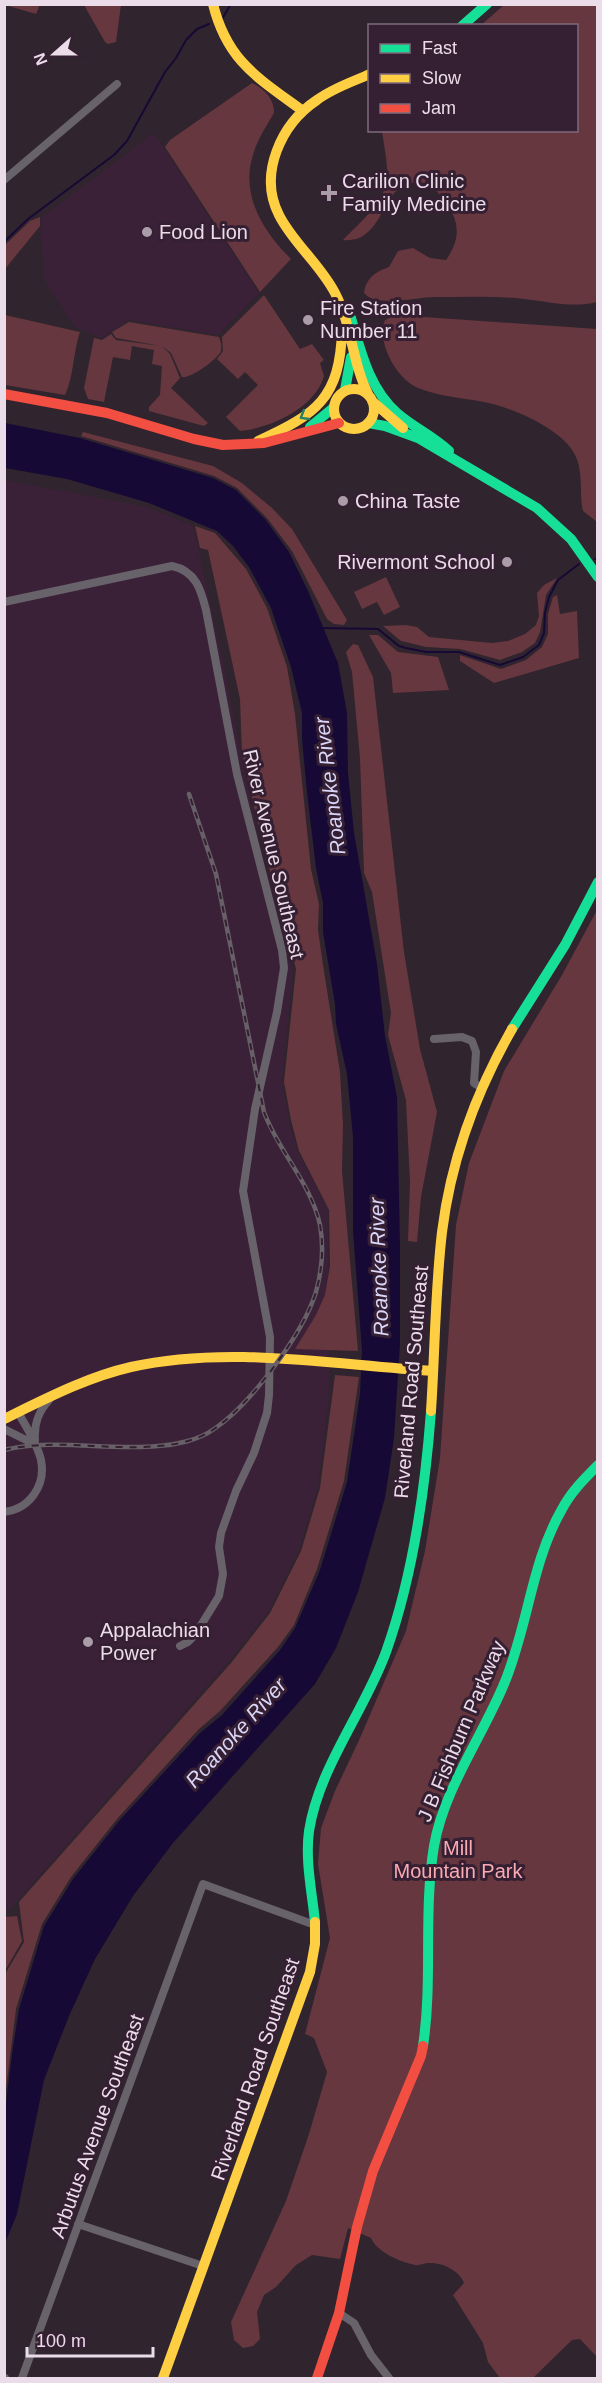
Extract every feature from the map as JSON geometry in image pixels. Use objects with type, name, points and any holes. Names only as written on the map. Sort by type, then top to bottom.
[{"type":"main road","points":[[213,4],[220,33],[230,51],[250,71],[303,111]]},
{"type":"main road","points":[[464,24],[487,4]]},
{"type":"main road","points":[[368,74],[330,92],[303,111],[286,133],[276,152],[272,165],[271,190],[278,213],[286,226],[312,258],[348,311],[365,368],[379,394],[396,412],[416,427],[438,439],[456,459]]},
{"type":"main road","points":[[4,394],[116,415],[203,441],[228,445],[264,445],[305,431],[339,423],[352,429],[364,426],[374,413],[371,398],[360,381],[337,295]]},
{"type":"main road","points":[[246,446],[277,433],[315,410],[331,392],[342,363],[341,309]]},
{"type":"main road","points":[[305,431],[333,408],[338,396],[345,390],[349,377],[351,351]]},
{"type":"main road","points":[[345,390],[362,390],[386,415],[413,435],[550,518],[579,549],[597,577]]},
{"type":"main road","points":[[333,408],[339,423]]},
{"type":"main road","points":[[368,423],[390,426],[413,435]]},
{"type":"main road","name":"Riverland Road Southeast","points":[[163,2379],[305,1988],[315,1951],[315,1925],[307,1862],[309,1830],[327,1773],[376,1676],[395,1622],[424,1478],[441,1234],[460,1146],[482,1088],[501,1049],[572,934],[597,882]]},
{"type":"main road","points":[[4,1419],[53,1395],[106,1374],[166,1361],[270,1359],[433,1371]]},
{"type":"main road","name":"J B Fishburn Parkway","points":[[317,2379],[339,2313],[373,2171],[421,2056],[427,2018],[429,1880],[441,1819],[512,1664],[539,1557],[548,1533],[565,1503],[597,1465]]},
{"type":"street","points":[[4,180],[117,84]]},
{"type":"street","name":"River Avenue Southeast","points":[[4,602],[172,566],[186,571],[196,581],[201,589],[237,774],[283,955],[283,982],[255,1109],[243,1191],[268,1326],[269,1395],[261,1435],[236,1491],[221,1533],[219,1547],[223,1574],[219,1596],[195,1635],[180,1646]]},
{"type":"street","points":[[434,1039],[462,1037],[472,1041],[476,1052],[474,1083],[482,1088]]},
{"type":"street","points":[[35,1445],[36,1421],[40,1410],[53,1395]]},
{"type":"street","points":[[4,1512],[26,1504],[37,1490],[42,1472],[35,1445],[18,1412]]},
{"type":"street","points":[[4,1429],[35,1445]]},
{"type":"street","name":"Arbutus Avenue Southeast","points":[[22,2379],[203,1884],[315,1925]]},
{"type":"street","points":[[78,2224],[203,2266]]},
{"type":"street","points":[[339,2313],[354,2323],[370,2355],[389,2379]]},
{"type":"shaded area","points":[[154,133],[259,293],[218,335],[129,320],[101,338],[75,327],[44,279],[41,218]]},
{"type":"shaded area","points":[[4,480],[147,507],[193,526],[257,833],[293,970],[282,1080],[289,1122],[298,1152],[328,1210],[329,1394],[318,1487],[299,1550],[268,1612],[229,1661],[9,1910],[5,1911]]},
{"type":"green space","points":[[5,5],[37,5],[39,7],[36,14]]},
{"type":"green space","points":[[84,5],[121,5],[116,42],[108,44],[105,42]]},
{"type":"green space","points":[[504,5],[597,5],[597,302],[577,305],[485,297],[435,297],[387,301],[378,300],[364,293],[369,280],[375,273],[389,267],[398,251],[413,248],[430,258],[446,260],[453,249],[456,238],[455,219],[445,202],[430,184],[411,183],[401,187],[393,194],[375,225],[367,233],[356,239],[343,240],[382,196],[387,178],[382,132],[578,132],[578,24],[482,24]]},
{"type":"green space","points":[[252,83],[268,95],[273,104],[274,113],[253,155],[250,170],[252,199],[264,225],[291,259],[260,292],[165,147],[170,140]]},
{"type":"green space","points":[[40,217],[40,226],[5,269],[5,245],[30,221]]},
{"type":"green space","points":[[264,295],[300,349],[312,344],[324,360],[320,363],[324,376],[319,387],[302,407],[278,421],[240,431],[226,417],[258,385],[245,372],[238,379],[217,359],[223,351],[222,337]]},
{"type":"green space","points":[[5,315],[80,332],[65,395],[5,385]]},
{"type":"green space","points":[[395,315],[597,329],[597,522],[583,511],[577,460],[568,444],[559,436],[536,421],[511,410],[489,403],[427,391],[402,377],[390,358],[383,338],[385,320]]},
{"type":"green space","points":[[129,322],[219,337],[221,351],[219,355],[203,368],[186,377],[182,377],[171,353],[162,346],[170,354],[180,378],[171,388],[208,423],[204,426],[149,411],[149,407],[160,395],[162,366],[152,364],[154,350],[132,346],[130,360],[113,357],[104,402],[88,399],[84,388],[94,338],[102,340],[111,334],[116,340],[161,346],[116,338],[112,332]]},
{"type":"green space","points":[[83,432],[213,466],[242,483],[272,508],[292,529],[347,620],[344,625],[334,624],[327,619],[292,551],[267,518],[237,488],[214,476],[81,436]]},
{"type":"green space","points":[[195,526],[215,533],[246,569],[267,608],[287,667],[295,714],[311,869],[319,904],[318,930],[340,1072],[343,1125],[342,1171],[358,1351],[295,1349],[316,1315],[325,1295],[330,1266],[329,1210],[299,1151],[291,1120],[284,1082],[296,969],[242,754],[240,699],[208,550],[200,548]]},
{"type":"green space","points":[[386,577],[400,607],[384,615],[377,602],[362,609],[354,592]]},
{"type":"green space","points":[[557,578],[546,595],[540,632],[535,643],[522,652],[500,660],[460,649],[426,647],[401,641],[383,626],[417,627],[429,637],[492,643],[508,641],[525,634],[536,625],[539,616],[537,593],[544,585]]},
{"type":"green space","points":[[557,595],[560,614],[577,611],[579,658],[494,683],[460,661],[460,655],[501,669],[526,660],[542,647],[548,634],[548,614],[553,597]]},
{"type":"green space","points":[[369,635],[378,635],[398,652],[438,657],[449,690],[393,693],[391,673]]},
{"type":"green space","points":[[353,644],[358,645],[373,677],[404,952],[420,1049],[437,1112],[421,1197],[417,1242],[408,1241],[410,1182],[406,1100],[388,1035],[391,1013],[372,892],[364,873],[360,758],[352,672],[346,652]]},
{"type":"green space","name":"Mill Mountain Park","points":[[597,910],[597,2357],[580,2339],[572,2340],[533,2378],[500,2378],[488,2362],[483,2343],[453,2295],[464,2283],[459,2275],[439,2264],[415,2265],[396,2259],[378,2248],[371,2238],[348,2228],[340,2259],[312,2255],[296,2265],[276,2287],[264,2295],[257,2312],[260,2339],[253,2346],[243,2348],[234,2340],[231,2322],[286,2201],[327,2072],[314,2038],[305,2034],[330,1938],[318,1864],[321,1828],[335,1791],[406,1631],[425,1551],[440,1458],[456,1225],[469,1163],[504,1071],[562,975]]},
{"type":"green space","points":[[335,1375],[359,1377],[344,1481],[317,1569],[294,1625],[278,1647],[220,1711],[199,1729],[117,1819],[71,1877],[42,1924],[16,2009],[5,2097],[5,1974],[24,1942],[19,1902],[231,1663],[270,1613],[301,1551],[320,1488]]},
{"type":"green space","points":[[17,1916],[22,1941],[5,1971],[5,1917]]},
{"type":"water","name":"Roanoke River","points":[[5,423],[80,438],[213,478],[236,490],[265,519],[289,552],[308,591],[338,663],[347,713],[348,773],[354,833],[377,964],[385,1036],[397,1097],[400,1344],[394,1438],[385,1498],[358,1592],[336,1648],[315,1684],[173,1843],[133,1896],[95,1959],[69,2016],[44,2080],[17,2214],[5,2243],[4,2119],[19,2009],[44,1926],[73,1879],[119,1821],[200,1733],[222,1715],[280,1650],[295,1628],[320,1570],[347,1482],[360,1394],[362,1350],[353,1231],[353,1137],[347,1074],[336,1024],[335,1004],[323,932],[323,903],[316,868],[307,792],[302,713],[291,667],[271,608],[249,567],[233,546],[217,531],[149,503],[67,479],[5,468]]},
{"type":"waterway","points":[[222,19],[231,4]]},
{"type":"waterway","points":[[4,242],[28,219],[114,155],[127,141],[165,72],[186,40],[197,29],[209,24]]},
{"type":"waterway","points":[[322,628],[378,629],[399,646],[426,652],[459,652],[500,665],[523,657],[539,645],[544,633],[549,597],[558,580],[579,564]]},
{"type":"railway","points":[[4,1450],[42,1445],[120,1447],[165,1445],[187,1441],[208,1433],[228,1418],[274,1367],[300,1328],[316,1292],[322,1259],[320,1225],[309,1195],[277,1140],[264,1112],[216,874],[189,794]]},
{"type":"traffic: fast","points":[[464,24],[487,4]]},
{"type":"traffic: fast","points":[[351,318],[367,369],[387,403],[449,451]]},
{"type":"traffic: fast","points":[[345,390],[351,357]]},
{"type":"traffic: fast","points":[[310,427],[333,408]]},
{"type":"traffic: fast","points":[[368,423],[385,426],[418,438],[537,508],[571,539],[598,577]]},
{"type":"traffic: fast","points":[[512,1029],[565,945],[598,882]]},
{"type":"traffic: fast","points":[[315,1922],[308,1854],[309,1831],[314,1807],[332,1762],[377,1674],[404,1594],[416,1533],[431,1411]]},
{"type":"traffic: fast","points":[[423,2046],[426,2021],[429,1896],[434,1846],[439,1825],[455,1784],[504,1684],[551,1531],[569,1498],[598,1465]]},
{"type":"traffic: slow","points":[[213,4],[227,40],[246,66],[258,78],[303,111]]},
{"type":"traffic: slow","points":[[368,75],[323,96],[304,110],[293,122],[277,151],[272,167],[271,183],[273,199],[279,215],[329,282],[341,305],[363,383],[369,396]]},
{"type":"traffic: slow","points":[[258,441],[296,422],[321,401],[330,388],[336,372],[342,330]]},
{"type":"traffic: slow","points":[[354,389],[362,390],[368,395],[373,401],[374,409],[373,417],[368,423],[362,428],[354,429],[346,428],[340,423],[335,417],[334,409],[335,401],[340,395],[346,390],[354,389]]},
{"type":"traffic: slow","points":[[372,401],[403,428]]},
{"type":"traffic: slow","points":[[431,1411],[436,1299],[446,1205],[459,1153],[476,1102],[512,1029]]},
{"type":"traffic: slow","points":[[4,1419],[66,1389],[98,1377],[131,1367],[168,1361],[206,1358],[282,1358],[433,1371]]},
{"type":"traffic: slow","points":[[163,2378],[310,1972],[315,1944],[315,1922]]},
{"type":"traffic: jam","points":[[4,394],[107,413],[194,439],[223,445],[264,443],[339,423]]},
{"type":"traffic: jam","points":[[317,2378],[339,2313],[357,2227],[373,2171],[421,2056],[423,2046]]},
{"type":"place","name":"Carilion Clinic Family Medicine","points":[[329,193]]},
{"type":"place","name":"Food Lion","points":[[147,232]]},
{"type":"place","name":"Fire Station Number 11","points":[[308,320]]},
{"type":"place","name":"China Taste","points":[[343,501]]},
{"type":"place","name":"Rivermont School","points":[[507,562]]},
{"type":"place","name":"Appalachian Power","points":[[88,1642]]}]
